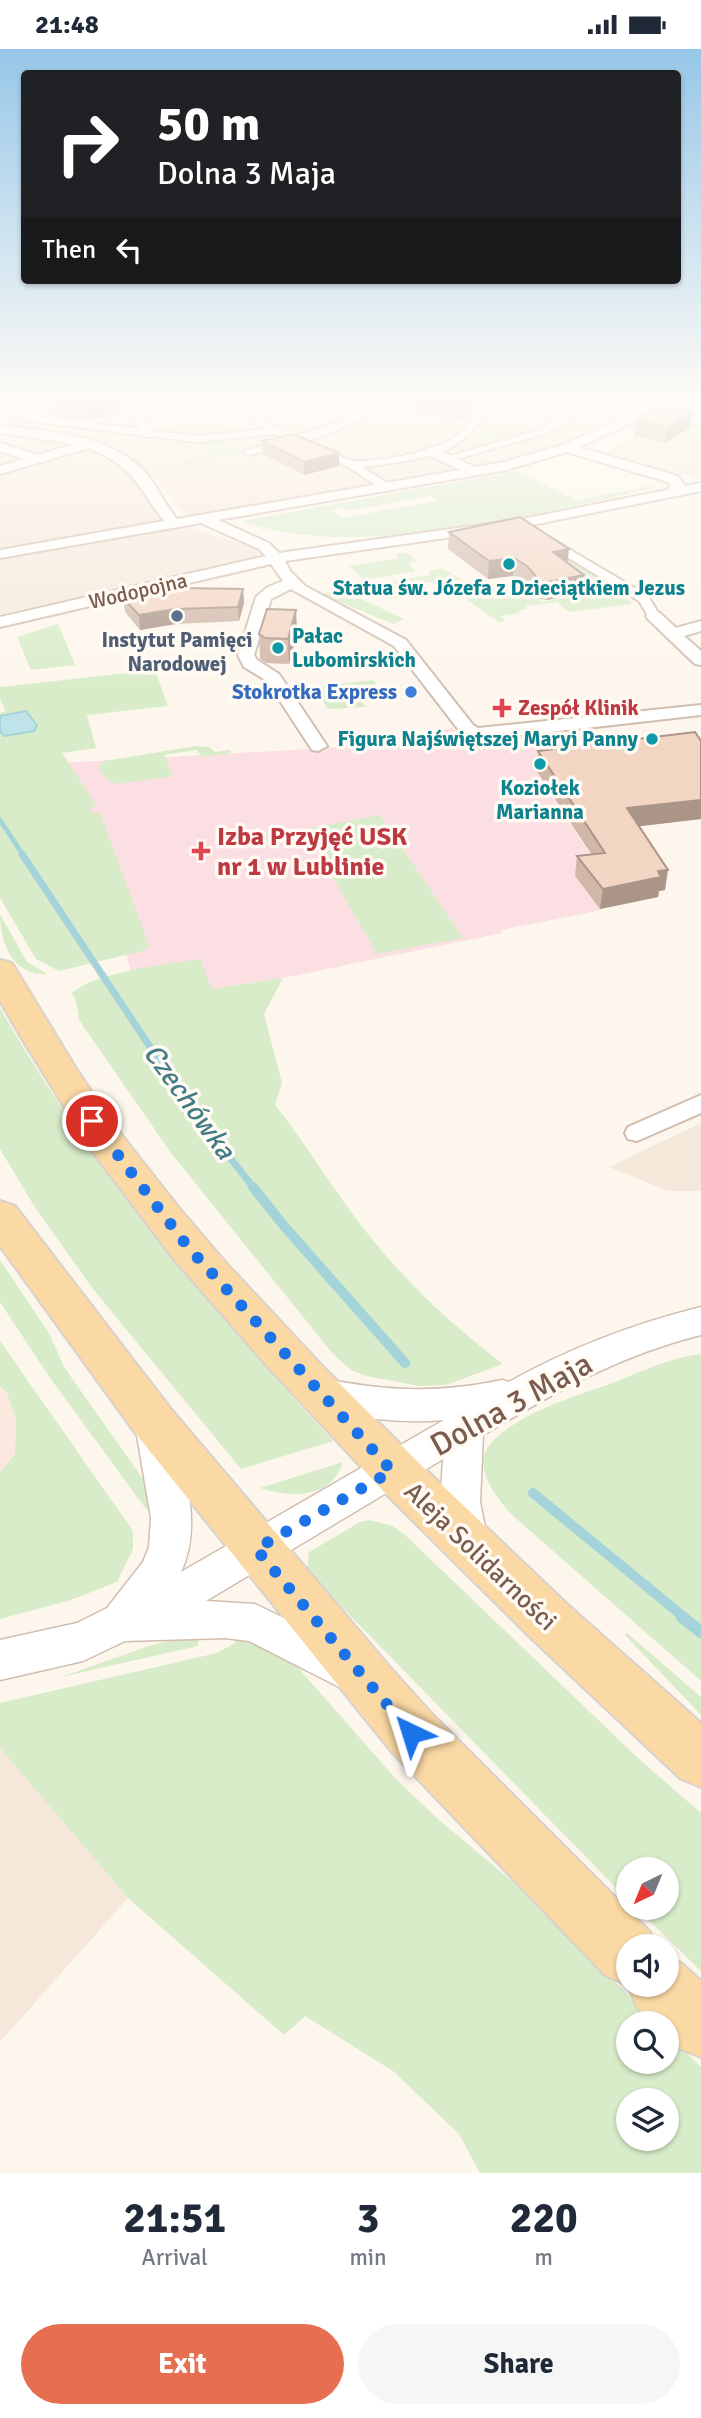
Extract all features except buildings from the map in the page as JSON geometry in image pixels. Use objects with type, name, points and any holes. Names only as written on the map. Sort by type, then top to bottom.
[{"type":"main road","name":"Aleja Solidarności","points":[[0,970],[67,1083],[118,1159],[188,1247],[392,1471],[701,1760]]},
{"type":"main road","points":[[0,1216],[153,1421],[256,1549],[411,1733],[616,1942]]},
{"type":"main road","points":[[672,1997],[701,2025]]},
{"type":"street","points":[[153,496],[174,524]]},
{"type":"street","points":[[0,554],[338,496]]},
{"type":"street","name":"Wodopojna","points":[[0,622],[276,558],[527,522],[652,496]]},
{"type":"street","points":[[203,519],[264,545],[292,583],[309,595],[400,643],[453,711],[475,733],[510,732],[701,710]]},
{"type":"street","points":[[530,529],[644,599],[654,616],[701,660]]},
{"type":"street","points":[[292,583],[273,590],[264,597],[246,655],[250,663],[273,678],[318,746]]},
{"type":"street","points":[[672,634],[701,626]]},
{"type":"street","points":[[637,1133],[701,1103]]},
{"type":"street","name":"Dolna 3 Maja","points":[[0,1660],[83,1641],[118,1625],[209,1580],[256,1549],[534,1387],[610,1349],[653,1333],[701,1321]]},
{"type":"street","points":[[320,1393],[408,1408],[456,1406],[534,1387]]},
{"type":"street","points":[[118,1625],[155,1580],[170,1547],[170,1513],[153,1421]]},
{"type":"street","points":[[464,1429],[460,1502],[467,1544]]},
{"type":"street","points":[[118,1625],[225,1619],[256,1623],[369,1683]]},
{"type":"shaded area","points":[[0,496],[149,496],[166,522],[0,551]]},
{"type":"shaded area","points":[[170,496],[317,496],[188,519]]},
{"type":"shaded area","points":[[184,525],[250,547],[267,557],[0,614],[0,559]]},
{"type":"shaded area","points":[[452,728],[469,743],[565,733],[585,762],[536,770],[591,856],[575,876],[601,910],[283,978],[196,992],[134,982],[124,947],[43,764],[329,748]]},
{"type":"shaded area","points":[[701,1123],[701,1191],[668,1191],[609,1167]]},
{"type":"shaded area","points":[[0,1386],[7,1393],[16,1420],[15,1454],[0,1472]]},
{"type":"shaded area","points":[[0,1748],[128,1898],[0,2042]]},
{"type":"green space","points":[[378,496],[430,496],[348,511],[343,507],[332,510],[341,518],[437,501],[431,496],[568,496],[576,500],[618,496],[445,530],[390,536],[337,537],[287,533],[242,521]]},
{"type":"green space","points":[[537,538],[617,590],[633,604],[568,612],[557,602],[526,606],[527,609],[518,611],[520,613],[501,616],[505,621],[499,622],[439,580],[415,585],[425,594],[391,599],[371,590],[355,596],[404,619],[393,624],[321,594],[430,575],[428,571],[442,568],[494,599],[510,596],[501,589],[526,584],[541,595],[536,597],[541,602],[589,593],[583,588],[576,588]]},
{"type":"green space","points":[[407,553],[417,561],[408,563],[415,571],[364,580],[349,566],[399,558],[396,554]]},
{"type":"green space","points":[[58,624],[75,665],[31,670],[17,637]]},
{"type":"green space","points":[[155,670],[168,706],[87,715],[96,748],[62,753],[97,806],[90,808],[93,813],[100,813],[149,945],[148,949],[59,971],[36,959],[0,898],[0,713],[6,711],[0,699],[0,687]]},
{"type":"green space","points":[[374,680],[376,685],[363,686],[364,689],[356,691],[365,707],[328,709],[319,694],[310,694],[308,688]]},
{"type":"green space","points":[[196,746],[209,747],[215,752],[230,750],[231,753],[202,757],[197,750],[164,755],[173,776],[117,784],[107,779],[98,768],[104,761]]},
{"type":"green space","points":[[380,815],[463,938],[377,954],[305,829]]},
{"type":"green space","points":[[0,914],[27,962],[48,974],[26,970],[17,964],[6,947]]},
{"type":"green space","points":[[200,959],[212,989],[283,978],[264,1014],[282,1083],[275,1105],[358,1222],[395,1266],[436,1308],[503,1364],[446,1385],[420,1386],[366,1376],[351,1370],[333,1354],[171,1153],[79,1020],[76,1000],[72,993],[114,974]]},
{"type":"green space","points":[[0,1008],[73,1124],[154,1234],[241,1339],[333,1441],[241,1469],[93,1289],[34,1206],[0,1149]]},
{"type":"green space","points":[[0,1260],[50,1335],[64,1367],[143,1479],[153,1509],[146,1509],[50,1378],[0,1302]]},
{"type":"green space","points":[[0,1341],[133,1531],[133,1549],[117,1582],[71,1600],[0,1619],[0,1472],[15,1454],[16,1420],[7,1393],[0,1386]]},
{"type":"green space","points":[[701,1354],[701,1681],[511,1514],[490,1485],[483,1460],[485,1452],[499,1436],[538,1411],[666,1362]]},
{"type":"green space","points":[[343,1462],[329,1483],[309,1493],[285,1493],[260,1488]]},
{"type":"green space","points":[[369,1520],[393,1526],[405,1535],[639,1759],[701,1813],[701,1971],[679,1950],[679,1934],[663,1934],[648,1920],[679,1920],[679,1857],[616,1857],[616,1888],[327,1592],[307,1568],[309,1552],[360,1522]]},
{"type":"green space","points":[[239,1627],[278,1645],[396,1779],[439,1820],[536,1901],[616,1983],[616,1997],[630,1997],[643,2011],[616,2011],[616,2074],[679,2074],[679,2046],[701,2067],[701,2173],[480,2173],[459,2134],[393,2071],[305,2016],[284,2035],[128,1898],[0,1748],[0,1703],[217,1653],[235,1643]]},
{"type":"green space","points":[[627,1633],[701,1697],[701,1715],[625,1635]]},
{"type":"green space","points":[[199,1634],[198,1646],[61,1677],[152,1645]]},
{"type":"water","points":[[26,711],[37,725],[34,731],[4,736],[0,731],[0,716]]},
{"type":"waterway","name":"Czechówka","points":[[0,820],[23,855]]},
{"type":"waterway","name":"Czechówka","points":[[22,854],[190,1107],[254,1188]]},
{"type":"waterway","name":"Czechówka","points":[[253,1187],[405,1363]]},
{"type":"waterway","name":"Czechówka","points":[[533,1493],[685,1618]]},
{"type":"waterway","name":"Czechówka","points":[[682,1617],[701,1632]]},
{"type":"place","name":"Statua św. Józefa z Dzieciątkiem Jezus","points":[[509,564]]},
{"type":"place","name":"Instytut Pamięci Narodowej","points":[[177,616]]},
{"type":"place","name":"Pałac Lubomirskich","points":[[278,648]]},
{"type":"place","name":"Stokrotka Express","points":[[411,692]]},
{"type":"place","name":"Zespół Klinik","points":[[502,708]]},
{"type":"place","name":"Figura Najświętszej Maryi Panny","points":[[652,739]]},
{"type":"place","name":"Koziołek Marianna","points":[[540,764]]},
{"type":"place","name":"Izba Przyjęć USK nr 1 w Lublinie","points":[[201,851]]},
{"type":"route","points":[[92,1121],[118,1159],[188,1247],[392,1471],[256,1549],[411,1733]]}]
